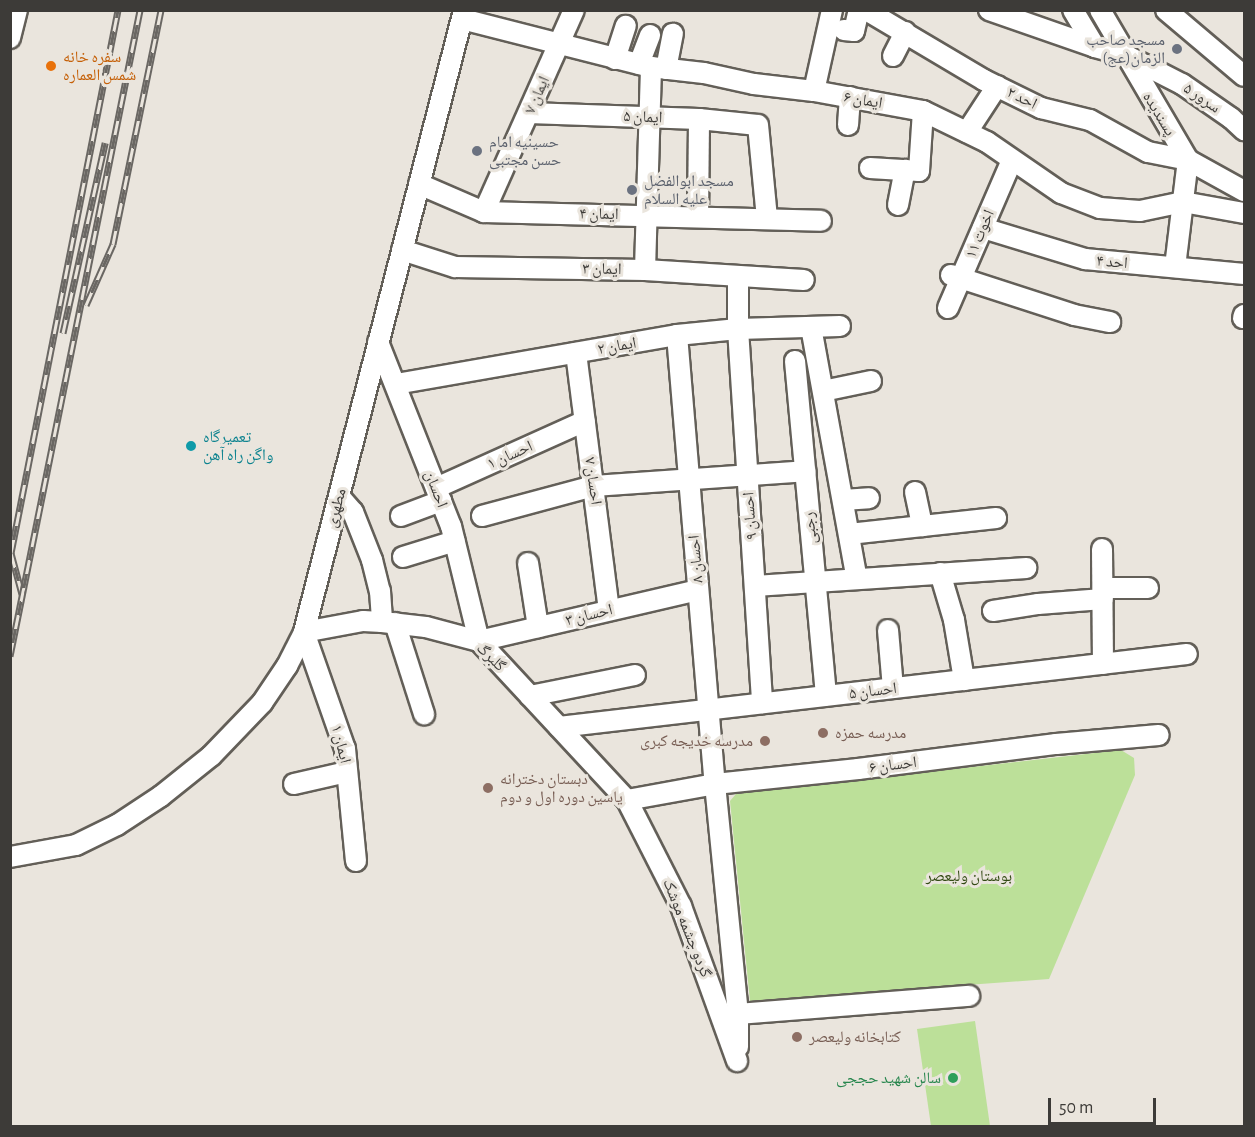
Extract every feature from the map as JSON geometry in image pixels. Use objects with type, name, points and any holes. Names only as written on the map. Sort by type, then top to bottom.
[{"type":"street","points":[[10,38],[16,10]]},
{"type":"street","name":"ایمان ۷","points":[[484,212],[574,10]]},
{"type":"street","points":[[814,91],[832,10]]},
{"type":"street","points":[[844,30],[854,31],[859,10]]},
{"type":"street","name":"احد ۲","points":[[866,10],[997,86],[1041,108],[1090,120],[1148,152],[1188,160]]},
{"type":"street","name":"سرور ۵","points":[[989,10],[1095,47],[1125,55],[1182,84],[1231,117],[1245,130]]},
{"type":"street","points":[[1072,10],[1095,47]]},
{"type":"street","name":"پسندیده","points":[[1100,10],[1188,160]]},
{"type":"street","points":[[1166,10],[1245,76]]},
{"type":"street","name":"ایمان ۶","points":[[463,15],[559,46],[652,67],[814,91],[924,111],[967,132],[1061,193],[1100,208],[1140,212],[1183,202],[1245,213]]},
{"type":"street","name":"مطهری","points":[[10,857],[76,845],[117,825],[161,796],[211,756],[262,704],[287,666],[304,632],[463,15]]},
{"type":"street","points":[[615,59],[626,26]]},
{"type":"street","points":[[893,56],[905,32]]},
{"type":"street","points":[[652,67],[673,34]]},
{"type":"street","points":[[645,270],[652,67],[650,35]]},
{"type":"street","points":[[967,132],[997,86]]},
{"type":"street","points":[[848,125],[850,98]]},
{"type":"street","points":[[870,168],[919,171],[924,111]]},
{"type":"street","name":"ایمان ۵","points":[[529,113],[699,119],[758,125],[767,219]]},
{"type":"street","points":[[698,217],[699,119]]},
{"type":"street","name":"اخوت ۱۱","points":[[948,308],[957,276],[983,228],[1012,160]]},
{"type":"street","points":[[1175,267],[1188,160],[1245,191]]},
{"type":"street","points":[[898,205],[905,170]]},
{"type":"street","name":"ایمان ۴","points":[[419,184],[484,212],[821,221]]},
{"type":"street","name":"احد ۴","points":[[983,228],[1086,259],[1175,267],[1243,268]]},
{"type":"street","name":"ایمان ۳","points":[[402,250],[455,267],[645,270],[804,280]]},
{"type":"street","name":"احسان ۹","points":[[738,276],[738,329],[762,703]]},
{"type":"street","points":[[957,276],[1074,315],[1110,322]]},
{"type":"street","name":"ایمان ۲","points":[[396,384],[677,335],[738,329],[840,326]]},
{"type":"street","points":[[811,327],[857,579]]},
{"type":"street","name":"احسان ۸","points":[[677,335],[708,710],[738,1014],[737,1061]]},
{"type":"street","name":"احسان","points":[[378,342],[455,541],[479,641]]},
{"type":"street","name":"احسان ۷","points":[[576,353],[609,609]]},
{"type":"street","name":"رجبی","points":[[795,360],[826,696]]},
{"type":"street","points":[[823,391],[871,381]]},
{"type":"street","name":"احسان ۱","points":[[401,516],[438,494],[585,421]]},
{"type":"street","points":[[482,516],[593,486],[689,477],[748,476],[805,471]]},
{"type":"street","points":[[915,492],[922,526]]},
{"type":"street","points":[[339,496],[353,512],[372,560],[388,622],[424,714]]},
{"type":"street","points":[[843,500],[869,498]]},
{"type":"street","points":[[849,534],[996,518]]},
{"type":"street","points":[[403,557],[455,541]]},
{"type":"street","points":[[1102,549],[1103,664]]},
{"type":"street","points":[[528,563],[538,627]]},
{"type":"street","points":[[755,586],[1026,567]]},
{"type":"street","points":[[940,573],[954,620],[964,680]]},
{"type":"street","points":[[993,611],[1148,588]]},
{"type":"street","name":"احسان ۳","points":[[479,641],[698,590]]},
{"type":"street","name":"گلبرگ","points":[[304,632],[363,621],[388,622],[426,627],[479,641],[627,800]]},
{"type":"street","points":[[888,630],[893,688]]},
{"type":"street","name":"ایمان ۱","points":[[304,632],[345,749],[356,861]]},
{"type":"street","name":"احسان ۵","points":[[559,727],[1186,654]]},
{"type":"street","points":[[530,696],[635,675]]},
{"type":"street","name":"احسان ۶","points":[[627,800],[715,784],[858,770],[1056,744],[1159,735]]},
{"type":"street","points":[[294,784],[347,772]]},
{"type":"street","name":"گردو چشمه موشک","points":[[627,800],[681,906],[737,1061]]},
{"type":"street","points":[[738,1014],[969,996]]},
{"type":"green space","name":"بوستان ولیعصر","points":[[1121,750],[1134,758],[1135,775],[1049,979],[750,1001],[730,801],[736,794]]},
{"type":"green space","name":"سالن شهید حججی","points":[[975,1021],[990,1126],[931,1126],[917,1029]]},
{"type":"railway","points":[[22,594],[11,553],[118,10]]},
{"type":"railway","points":[[10,656],[140,10]]},
{"type":"railway","points":[[86,305],[113,244],[161,10]]},
{"type":"railway","points":[[63,333],[105,143]]},
{"type":"place","name":"مسجد صاحب الزمان(عج)","points":[[1177,49]]},
{"type":"place","name":"سفره خانه شمس العماره","points":[[51,66]]},
{"type":"place","name":"حسینیه امام حسن مجتبی","points":[[477,151]]},
{"type":"place","name":"مسجد ابوالفضل علیه السلام","points":[[632,190]]},
{"type":"place","name":"تعمیرگاه واگن راه آهن","points":[[191,446]]},
{"type":"place","name":"مدرسه حمزه","points":[[823,733]]},
{"type":"place","name":"مدرسه خدیجه کبری","points":[[765,741]]},
{"type":"place","name":"دبستان دخترانه یاسین دوره اول و دوم","points":[[488,788]]},
{"type":"place","name":"کتابخانه ولیعصر","points":[[797,1037]]},
{"type":"place","name":"سالن شهید حججی","points":[[953,1078]]}]
